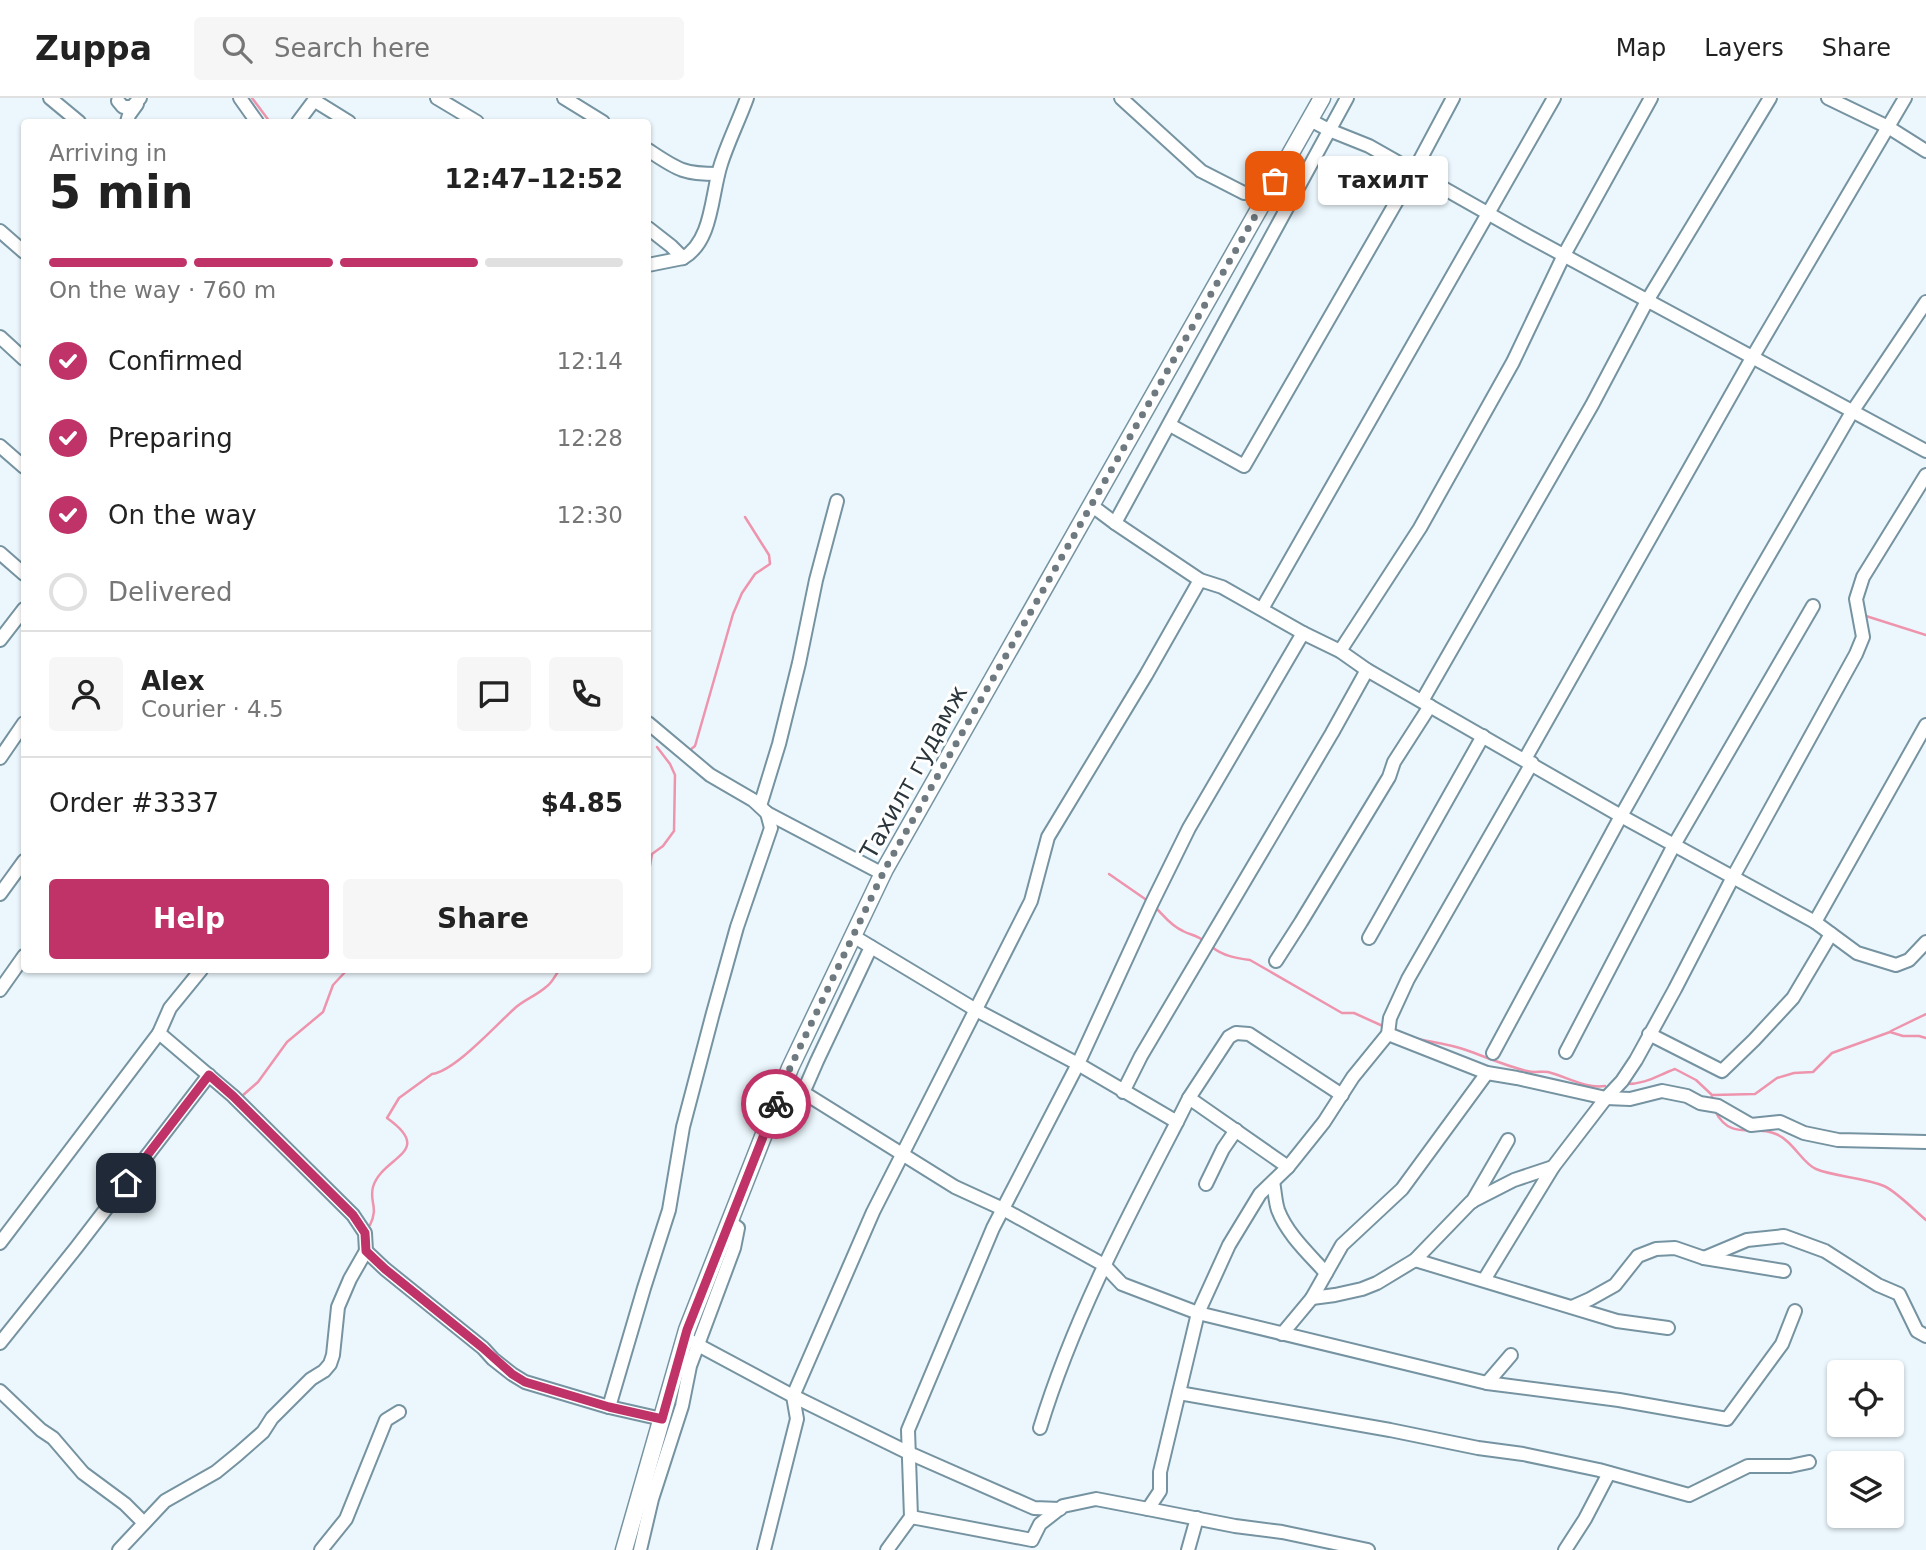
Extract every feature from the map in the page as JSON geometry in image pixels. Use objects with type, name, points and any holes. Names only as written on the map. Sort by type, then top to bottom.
[{"type":"main road","name":"Тахилт гудамж","points":[[624,1550],[662,1419],[730,1222],[785,1081],[853,936],[883,874],[1322,98]]},
{"type":"street","points":[[50,98],[75,119]]},
{"type":"street","points":[[117,99],[123,107],[132,107],[141,98]]},
{"type":"street","points":[[128,119],[141,98]]},
{"type":"street","points":[[240,98],[252,119]]},
{"type":"street","points":[[437,98],[472,119]]},
{"type":"street","points":[[564,98],[598,119]]},
{"type":"street","points":[[1121,98],[1201,171],[1244,193],[1269,192]]},
{"type":"street","points":[[1115,523],[1347,98]]},
{"type":"street","points":[[1170,425],[1244,466],[1413,173],[1453,98]]},
{"type":"street","points":[[1262,609],[1554,98]]},
{"type":"street","points":[[1340,652],[1427,516],[1513,362],[1564,255],[1651,98]]},
{"type":"street","points":[[1276,961],[1389,776],[1426,703],[1647,301],[1770,98]]},
{"type":"street","points":[[1828,98],[1888,127],[1926,151]]},
{"type":"street","points":[[1148,1509],[1160,1491],[1160,1472],[1198,1313],[1229,1245],[1260,1194],[1288,1167],[1324,1122],[1353,1076],[1388,1034],[1390,1018],[1408,979],[1528,761],[1752,358],[1905,98]]},
{"type":"street","points":[[117,99],[119,119]]},
{"type":"street","points":[[300,119],[315,99],[344,119]]},
{"type":"street","points":[[651,264],[683,258],[698,246],[707,222],[718,174],[745,99]]},
{"type":"street","points":[[1310,120],[1369,146],[1413,173],[1926,451]]},
{"type":"street","points":[[651,152],[679,170],[693,174],[718,174]]},
{"type":"street","points":[[651,230],[683,258]]},
{"type":"street","points":[[0,231],[21,250]]},
{"type":"street","points":[[1493,1053],[1621,816],[1852,412],[1926,302]]},
{"type":"street","points":[[0,337],[21,356]]},
{"type":"street","points":[[0,446],[21,464]]},
{"type":"street","points":[[1484,1280],[1553,1167],[1636,1060],[1675,989],[1732,877],[1856,654],[1863,637],[1856,598],[1863,577],[1926,475]]},
{"type":"street","points":[[609,1407],[669,1210],[683,1128],[737,927],[771,828],[764,809],[816,580],[837,501]]},
{"type":"street","points":[[1091,505],[1200,580],[1222,587],[1340,652],[1621,816],[1815,922],[1857,953],[1896,965],[1909,960],[1926,942]]},
{"type":"street","points":[[0,553],[21,571]]},
{"type":"street","points":[[764,1550],[797,1419],[793,1396],[873,1212],[1031,901],[1048,837],[1200,580]]},
{"type":"street","points":[[1566,1052],[1674,845],[1813,606]]},
{"type":"street","points":[[0,640],[21,614]]},
{"type":"street","points":[[887,1550],[911,1517],[908,1430],[993,1228],[1078,1064],[1189,828],[1303,633]]},
{"type":"street","points":[[1123,1092],[1141,1056],[1367,670]]},
{"type":"street","points":[[1815,922],[1926,725]]},
{"type":"street","points":[[651,726],[710,775],[764,809],[883,874]]},
{"type":"street","points":[[0,758],[21,730]]},
{"type":"street","points":[[1369,938],[1483,736]]},
{"type":"street","points":[[0,894],[21,866]]},
{"type":"street","points":[[1649,1034],[1722,1071],[1793,998],[1831,934]]},
{"type":"street","points":[[853,936],[976,1010],[1078,1064],[1177,1122]]},
{"type":"street","points":[[803,1093],[871,947]]},
{"type":"street","points":[[0,990],[21,960]]},
{"type":"street","points":[[0,1243],[159,1033],[170,1008],[199,973]]},
{"type":"street","points":[[119,1550],[165,1500],[216,1472],[239,1454],[311,1379],[330,1364],[338,1307],[366,1251],[365,1233],[353,1215],[233,1096],[159,1033]]},
{"type":"street","points":[[1040,1428],[1080,1317],[1104,1265],[1189,1098],[1229,1037],[1236,1033],[1249,1034],[1342,1095]]},
{"type":"street","points":[[1388,1034],[1487,1073],[1606,1098],[1630,1099],[1662,1091],[1718,1106],[1751,1125],[1780,1122],[1804,1133],[1838,1139],[1926,1142]]},
{"type":"street","points":[[1282,1334],[1312,1298],[1342,1245],[1402,1189],[1487,1073]]},
{"type":"street","points":[[0,1343],[209,1075]]},
{"type":"street","points":[[785,1081],[956,1187],[1003,1209],[1104,1265],[1122,1284],[1198,1313],[1487,1383],[1619,1400],[1727,1419],[1782,1344],[1794,1311]]},
{"type":"street","points":[[1189,1098],[1288,1167]]},
{"type":"street","points":[[1206,1184],[1223,1149],[1236,1130]]},
{"type":"street","points":[[1312,1298],[1335,1296],[1362,1289],[1415,1260],[1471,1202],[1507,1140]]},
{"type":"street","points":[[1471,1202],[1514,1180],[1553,1167]]},
{"type":"street","points":[[1273,1182],[1278,1210],[1284,1222],[1326,1273]]},
{"type":"street","points":[[1704,1258],[1747,1240],[1784,1236],[1825,1251],[1899,1294],[1917,1331],[1926,1336]]},
{"type":"street","points":[[1572,1307],[1615,1285],[1638,1256],[1656,1249],[1675,1248],[1704,1258],[1784,1271]]},
{"type":"street","points":[[366,1251],[525,1382],[609,1407],[662,1419]]},
{"type":"street","points":[[1415,1260],[1617,1321],[1668,1328]]},
{"type":"street","points":[[640,1550],[682,1406],[690,1366],[691,1340],[793,1396],[909,1453],[1034,1508],[1060,1509]]},
{"type":"street","points":[[1487,1383],[1511,1354]]},
{"type":"street","points":[[0,1391],[53,1438],[83,1473],[125,1504],[144,1523]]},
{"type":"street","points":[[1179,1392],[1523,1454],[1609,1473],[1689,1495],[1748,1466],[1790,1466],[1809,1462]]},
{"type":"street","points":[[321,1550],[346,1519],[386,1420],[399,1412]]},
{"type":"street","points":[[1565,1550],[1609,1473]]},
{"type":"street","points":[[911,1517],[1032,1545],[1040,1524],[1063,1506],[1096,1499],[1368,1550]]},
{"type":"street","points":[[1188,1550],[1197,1518]]},
{"type":"waterway","points":[[252,98],[268,119]]},
{"type":"waterway","points":[[690,750],[695,746],[733,614],[742,593],[755,574],[770,564],[769,555],[745,517]]},
{"type":"waterway","points":[[1866,616],[1926,635]]},
{"type":"waterway","points":[[651,860],[652,854],[663,846],[674,831],[675,775],[657,747]]},
{"type":"waterway","points":[[1109,874],[1148,901]]},
{"type":"waterway","points":[[1156,908],[1175,926],[1204,941]]},
{"type":"waterway","points":[[1212,947],[1225,955],[1250,960],[1342,1013],[1354,1013],[1385,1027]]},
{"type":"waterway","points":[[242,1096],[258,1082],[287,1042],[323,1012],[333,985],[344,973]]},
{"type":"waterway","points":[[370,1225],[374,1214],[373,1187],[378,1177],[406,1147],[407,1139],[387,1118],[399,1098],[432,1074],[452,1065],[518,1006],[548,985],[557,973]]},
{"type":"waterway","points":[[1891,1031],[1926,1014]]},
{"type":"waterway","points":[[1713,1095],[1755,1094],[1777,1078],[1794,1073],[1813,1072],[1832,1053],[1890,1032],[1926,1038]]},
{"type":"waterway","points":[[1413,1038],[1460,1048],[1527,1071],[1548,1072],[1584,1084],[1605,1086]]},
{"type":"waterway","points":[[1626,1084],[1645,1081],[1675,1069],[1696,1080],[1712,1095],[1711,1102]]},
{"type":"waterway","points":[[1715,1111],[1728,1126],[1743,1130],[1768,1131],[1782,1137],[1816,1169],[1884,1186],[1926,1220]]},
{"type":"way so far","points":[[776,1104],[790,1068],[885,869],[1275,181]]},
{"type":"place","name":"тахилт","points":[[1275,181]]},
{"type":"route","points":[[126,1183],[209,1075],[353,1215],[365,1233],[366,1251],[512,1374],[525,1382],[609,1407],[662,1419],[687,1330],[776,1104]]}]
